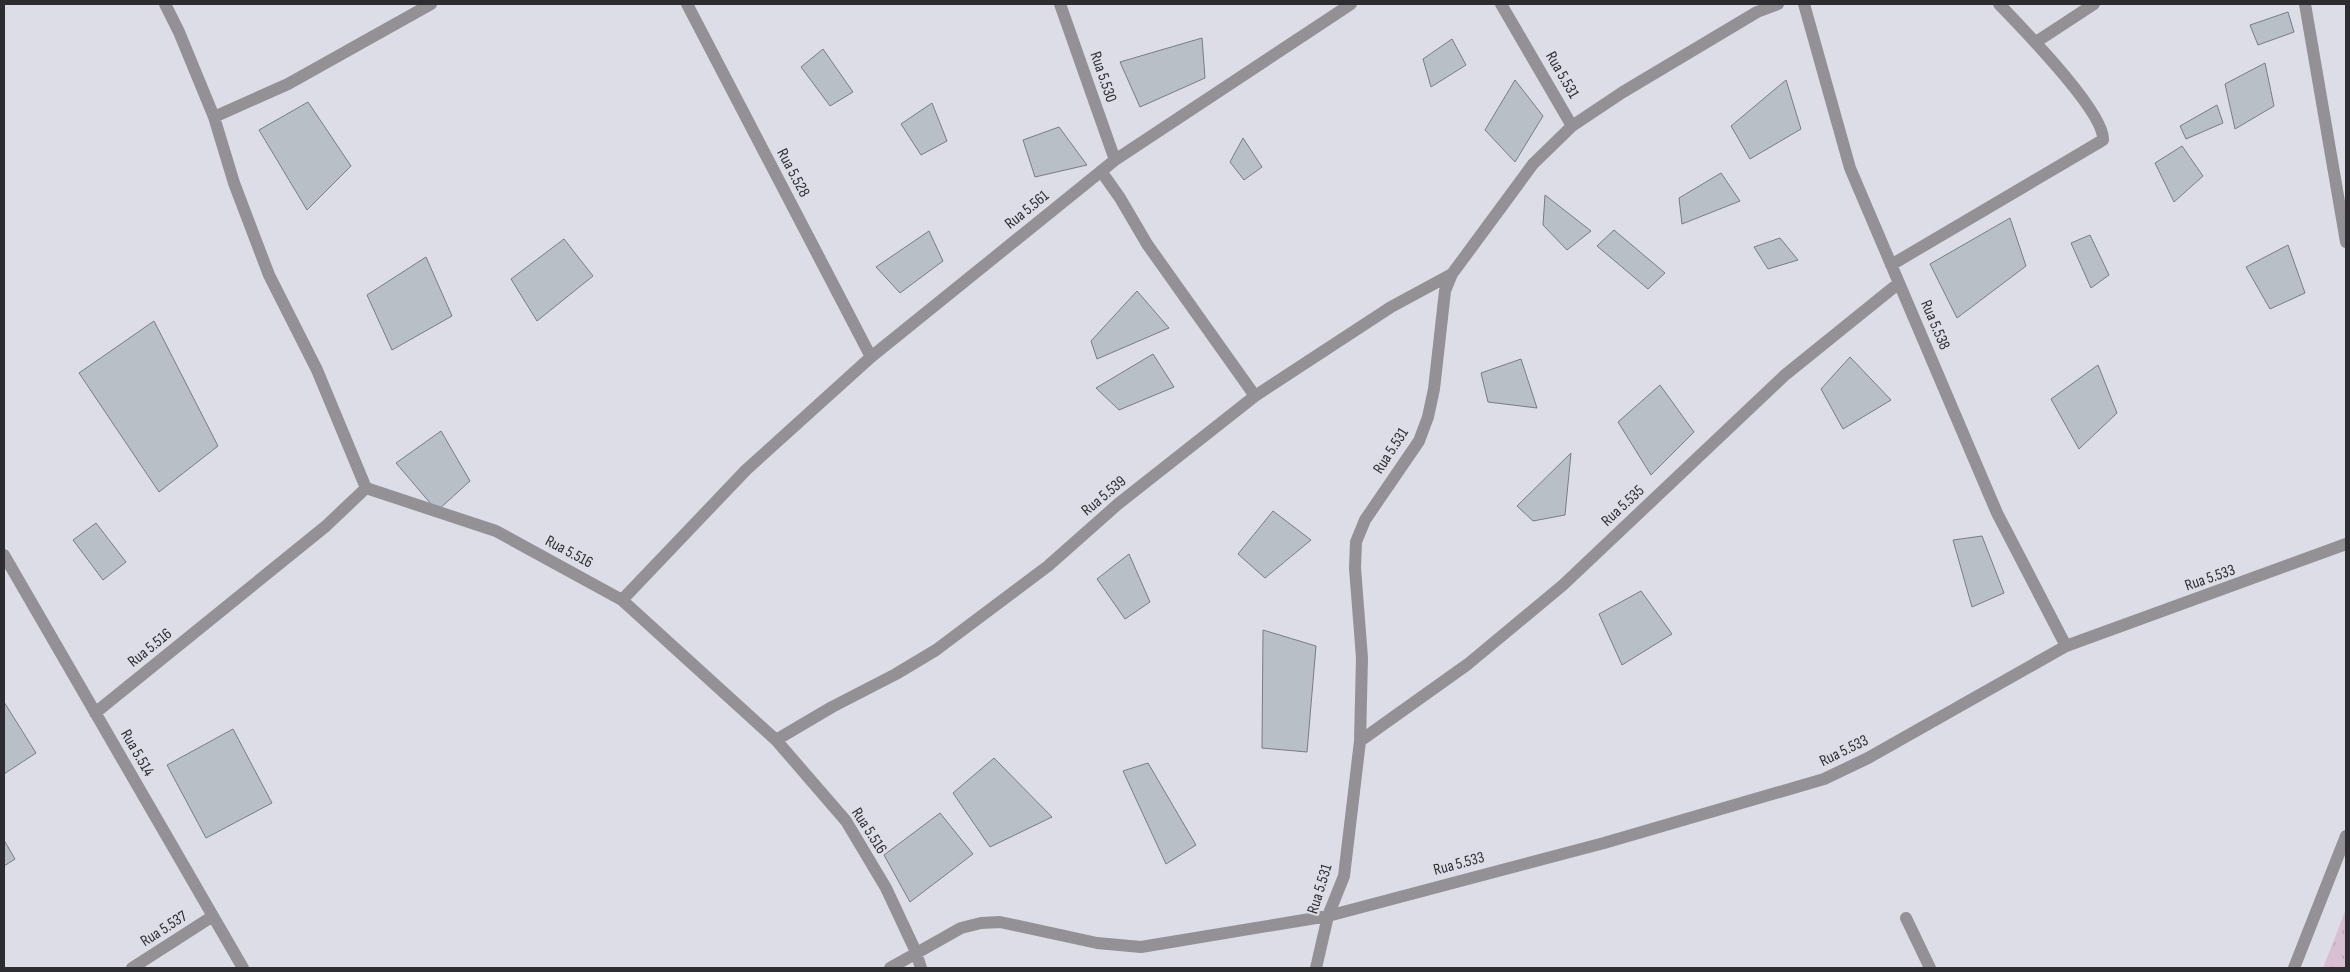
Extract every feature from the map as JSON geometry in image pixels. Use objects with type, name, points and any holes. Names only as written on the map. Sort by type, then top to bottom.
[{"type":"street","points":[[165,4],[180,32],[214,117],[234,183],[269,275],[317,370],[366,488]]},
{"type":"street","points":[[214,117],[288,84],[431,4]]},
{"type":"street","name":"Rua 5.528","points":[[687,4],[871,357]]},
{"type":"street","name":"Rua 5.530","points":[[1060,4],[1115,160]]},
{"type":"street","name":"Rua 5.561","points":[[622,600],[746,470],[871,357],[1115,160],[1351,4]]},
{"type":"street","name":"Rua 5.531","points":[[1316,968],[1328,916],[1344,876],[1360,741],[1362,658],[1355,568],[1356,542],[1365,520],[1419,442],[1428,417],[1434,389],[1445,291],[1452,274],[1533,164],[1572,126],[1501,4]]},
{"type":"street","points":[[1572,126],[1622,92],[1758,12],[1778,4]]},
{"type":"street","name":"Rua 5.538","points":[[1804,4],[1850,168],[1997,513],[2066,646]]},
{"type":"street","points":[[1891,265],[2103,140],[2104,132],[2078,93],[2036,42],[1999,4]]},
{"type":"street","points":[[2036,42],[2094,4]]},
{"type":"street","points":[[2305,4],[2346,242]]},
{"type":"street","points":[[1101,171],[1120,198],[1147,244],[1255,396]]},
{"type":"street","name":"Rua 5.539","points":[[776,740],[832,707],[896,674],[943,645],[1048,566],[1118,504],[1255,396],[1391,307],[1452,274]]},
{"type":"street","name":"Rua 5.535","points":[[1360,741],[1468,664],[1562,585],[1785,375],[1899,283]]},
{"type":"street","name":"Rua 5.516","points":[[96,713],[326,526],[366,488],[496,531],[622,600],[776,740],[846,821],[886,888],[916,952],[921,968]]},
{"type":"street","name":"Rua 5.533","points":[[916,952],[961,928],[981,923],[1000,922],[1097,943],[1141,947],[1328,916],[1604,843],[1824,779],[1868,758],[2066,646],[2346,544]]},
{"type":"street","name":"Rua 5.514","points":[[4,555],[243,968]]},
{"type":"street","points":[[2294,968],[2346,836]]},
{"type":"street","name":"Rua 5.537","points":[[132,968],[213,916]]},
{"type":"street","points":[[1906,918],[1930,968]]},
{"type":"street","points":[[890,968],[916,952]]},
{"type":"green space","points":[[2346,909],[2346,968],[2323,968]]},
{"type":"building","points":[[2288,12],[2294,32],[2258,45],[2250,25]]},
{"type":"building","points":[[1202,38],[1205,78],[1140,107],[1120,62]]},
{"type":"building","points":[[1452,39],[1466,65],[1431,87],[1423,59]]},
{"type":"building","points":[[823,49],[853,92],[830,106],[801,67]]},
{"type":"building","points":[[2265,63],[2274,106],[2235,129],[2225,84]]},
{"type":"building","points":[[1515,80],[1543,116],[1515,162],[1485,130]]},
{"type":"building","points":[[1786,80],[1801,129],[1750,159],[1731,126]]},
{"type":"building","points":[[308,102],[351,166],[307,210],[259,130]]},
{"type":"building","points":[[932,103],[947,141],[921,155],[901,124]]},
{"type":"building","points":[[2217,105],[2223,123],[2186,139],[2180,126]]},
{"type":"building","points":[[1059,127],[1087,165],[1035,177],[1023,140]]},
{"type":"building","points":[[1243,138],[1262,167],[1244,180],[1230,162]]},
{"type":"building","points":[[2182,146],[2203,176],[2174,202],[2155,163]]},
{"type":"building","points":[[1721,173],[1740,201],[1682,224],[1679,198]]},
{"type":"building","points":[[1545,195],[1591,231],[1567,250],[1543,225]]},
{"type":"building","points":[[2010,218],[2026,266],[1957,318],[1930,264]]},
{"type":"building","points":[[1614,230],[1665,273],[1648,289],[1597,246]]},
{"type":"building","points":[[929,231],[943,261],[900,293],[876,267]]},
{"type":"building","points":[[2090,235],[2109,275],[2091,288],[2071,243]]},
{"type":"building","points":[[1780,238],[1798,260],[1768,269],[1754,247]]},
{"type":"building","points":[[564,239],[593,276],[537,321],[511,279]]},
{"type":"building","points":[[2288,245],[2305,293],[2270,309],[2246,267]]},
{"type":"building","points":[[426,257],[452,316],[392,350],[367,295]]},
{"type":"building","points":[[1137,291],[1169,328],[1097,359],[1091,341]]},
{"type":"building","points":[[154,321],[218,446],[159,492],[79,373]]},
{"type":"building","points":[[1153,354],[1174,387],[1119,410],[1096,388]]},
{"type":"building","points":[[1850,357],[1891,400],[1843,429],[1821,389]]},
{"type":"building","points":[[1521,359],[1537,408],[1488,402],[1481,373]]},
{"type":"building","points":[[2098,365],[2117,413],[2079,449],[2051,399]]},
{"type":"building","points":[[1660,385],[1694,432],[1651,475],[1618,422]]},
{"type":"building","points":[[441,431],[470,481],[437,511],[396,463]]},
{"type":"building","points":[[1571,453],[1565,515],[1533,521],[1517,506]]},
{"type":"building","points":[[1273,511],[1311,540],[1265,578],[1238,554]]},
{"type":"building","points":[[96,523],[126,562],[103,580],[73,540]]},
{"type":"building","points":[[1982,536],[2004,593],[1972,607],[1953,540]]},
{"type":"building","points":[[1129,554],[1150,602],[1125,619],[1097,579]]},
{"type":"building","points":[[1641,591],[1672,634],[1622,665],[1599,614]]},
{"type":"building","points":[[1263,630],[1316,646],[1307,752],[1262,748]]},
{"type":"building","points":[[4,702],[36,753],[4,774]]},
{"type":"building","points":[[233,729],[272,803],[206,838],[167,765]]},
{"type":"building","points":[[994,758],[1052,817],[990,847],[953,793]]},
{"type":"building","points":[[1148,763],[1196,845],[1166,864],[1123,771]]},
{"type":"building","points":[[940,813],[973,854],[910,902],[884,855]]},
{"type":"building","points":[[4,840],[15,859],[4,866]]}]
